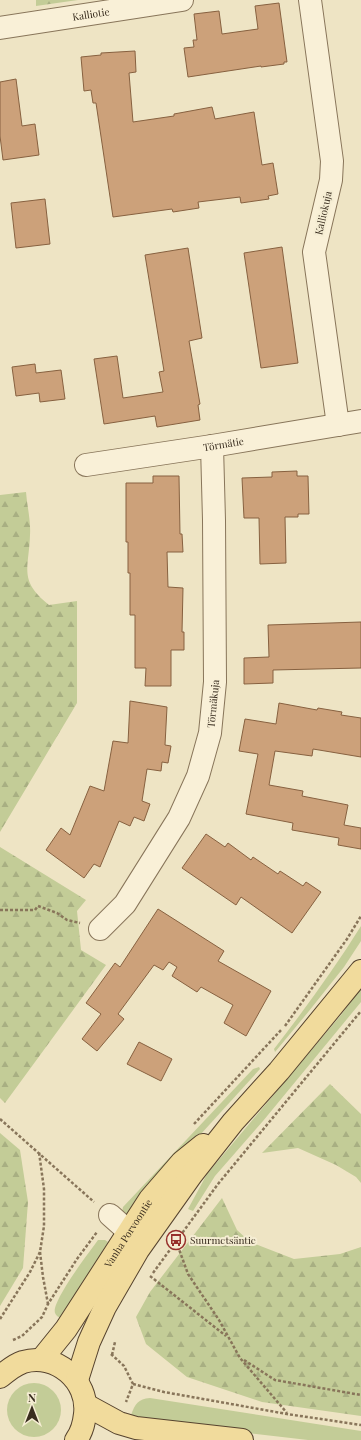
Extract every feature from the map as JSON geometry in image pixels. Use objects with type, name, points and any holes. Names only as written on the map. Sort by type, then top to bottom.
[{"type":"main road","name":"Vanha Porvoontie","points":[[76,1380],[89,1342],[105,1308],[138,1250],[192,1174],[233,1122],[279,1071],[361,971]]},
{"type":"main road","name":"Vanha Porvoontie","points":[[41,1360],[66,1329],[150,1199],[182,1162],[233,1122]]},
{"type":"main road","points":[[0,1377],[10,1368],[24,1362],[41,1360],[63,1367],[76,1380],[83,1392],[86,1405],[84,1425],[76,1440]]},
{"type":"main road","points":[[86,1405],[119,1423],[136,1428],[242,1440]]},
{"type":"street","name":"Kalliotie","points":[[0,28],[182,0]]},
{"type":"street","name":"Kalliokuja","points":[[310,0],[332,161],[331,180],[314,252],[338,425]]},
{"type":"street","name":"Törmätie","points":[[86,465],[361,421]]},
{"type":"street","name":"Törmäkuja","points":[[100,929],[125,904],[180,818],[198,776],[210,733],[215,682],[212,446]]},
{"type":"street","points":[[110,1215],[128,1231]]},
{"type":"path","points":[[0,910],[35,910],[38,906],[58,913],[67,920],[100,929]]},
{"type":"path","points":[[191,1128],[284,1028],[361,916]]},
{"type":"path","points":[[147,1281],[218,1184],[361,1011]]},
{"type":"path","points":[[0,1119],[110,1215],[77,1259],[48,1304],[42,1317],[22,1336],[12,1341]]},
{"type":"path","points":[[39,1152],[44,1189],[44,1226],[40,1252],[48,1304]]},
{"type":"path","points":[[176,1240],[188,1274],[240,1358],[287,1414]]},
{"type":"path","points":[[0,1318],[30,1272],[40,1252]]},
{"type":"path","points":[[150,1276],[228,1337]]},
{"type":"path","points":[[116,1340],[112,1355],[124,1366],[133,1384],[164,1392],[287,1414],[361,1424]]},
{"type":"path","points":[[240,1358],[275,1380],[361,1395]]},
{"type":"green space","points":[[36,0],[78,0],[36,6]]},
{"type":"green space","points":[[26,492],[30,530],[27,565],[29,581],[39,596],[49,605],[77,601],[77,703],[0,832],[0,495]]},
{"type":"green space","points":[[0,847],[86,900],[77,911],[81,950],[106,965],[5,1103],[0,1098]]},
{"type":"green space","points":[[361,926],[361,941],[344,967],[275,1052],[274,1049],[319,989]]},
{"type":"green space","points":[[361,988],[361,1002],[263,1121],[215,1176],[193,1211],[188,1209],[207,1174],[341,1015]]},
{"type":"green space","points":[[259,1067],[260,1069],[129,1213],[124,1214],[122,1212],[123,1207],[253,1069]]},
{"type":"green space","points":[[330,1084],[361,1114],[361,1183],[356,1177],[336,1165],[298,1148],[262,1153]]},
{"type":"green space","points":[[0,1133],[20,1150],[28,1202],[23,1268],[0,1306]]},
{"type":"green space","points":[[222,1198],[237,1230],[250,1242],[294,1259],[340,1254],[361,1247],[361,1416],[262,1402],[187,1377],[146,1344],[136,1317],[150,1292]]},
{"type":"green space","points":[[98,1240],[105,1240],[108,1242],[62,1319],[55,1313],[55,1307],[59,1298],[72,1276]]},
{"type":"green space","points":[[34,1383],[44,1385],[53,1391],[59,1400],[61,1410],[59,1420],[53,1429],[44,1435],[34,1437],[24,1435],[15,1429],[9,1420],[7,1410],[9,1400],[15,1391],[24,1385]]},
{"type":"green space","points":[[150,1398],[361,1431],[361,1440],[308,1440],[167,1424],[131,1415],[134,1408],[140,1401]]},
{"type":"building","points":[[279,3],[287,62],[284,62],[284,64],[188,77],[184,48],[194,47],[193,40],[197,40],[194,14],[219,11],[222,34],[258,29],[255,6]]},
{"type":"building","points":[[135,51],[136,72],[129,73],[133,122],[174,116],[174,114],[212,107],[215,119],[254,112],[262,165],[273,163],[278,194],[268,196],[269,199],[241,203],[240,197],[198,202],[199,208],[173,212],[172,209],[113,217],[96,103],[93,103],[91,90],[84,91],[81,57],[101,55],[101,53]]},
{"type":"building","points":[[16,79],[22,126],[35,124],[39,155],[3,160],[0,136],[0,82]]},
{"type":"building","points":[[45,199],[50,244],[16,248],[11,203]]},
{"type":"building","points":[[282,247],[298,363],[261,368],[244,253]]},
{"type":"building","points":[[188,248],[202,338],[189,341],[200,404],[198,405],[200,420],[157,427],[155,416],[104,424],[94,359],[117,356],[123,398],[163,392],[159,372],[164,371],[145,255]]},
{"type":"building","points":[[35,364],[36,373],[61,370],[65,399],[40,402],[39,393],[16,396],[12,367]]},
{"type":"building","points":[[297,471],[297,476],[308,476],[309,514],[298,514],[298,517],[285,517],[286,563],[260,564],[259,518],[244,518],[242,478],[272,477],[272,472]]},
{"type":"building","points":[[153,476],[179,476],[180,534],[182,534],[183,552],[167,552],[168,587],[183,588],[182,632],[184,632],[184,650],[171,650],[171,686],[145,686],[146,668],[135,668],[135,615],[130,615],[130,573],[128,573],[128,542],[126,542],[126,483],[153,483]]},
{"type":"building","points":[[361,622],[361,668],[273,670],[273,683],[244,684],[244,658],[269,657],[268,625]]},
{"type":"building","points":[[130,701],[167,707],[165,745],[171,746],[168,763],[162,762],[161,771],[147,769],[142,801],[150,804],[144,821],[134,817],[130,826],[119,821],[100,867],[94,864],[84,878],[46,850],[61,828],[70,835],[90,786],[104,791],[113,741],[128,743]]},
{"type":"building","points":[[279,703],[317,710],[318,708],[342,712],[341,715],[361,718],[361,757],[313,749],[312,756],[275,751],[269,785],[303,791],[302,796],[348,805],[344,825],[361,828],[361,849],[338,845],[339,838],[292,830],[293,823],[246,814],[258,754],[239,751],[245,719],[276,724]]},
{"type":"building","points":[[206,834],[225,847],[228,843],[251,860],[253,857],[278,874],[280,871],[303,886],[306,882],[321,892],[292,933],[241,897],[236,905],[182,868]]},
{"type":"building","points":[[158,909],[224,951],[218,961],[271,991],[246,1036],[224,1023],[233,1005],[201,987],[197,992],[172,976],[177,967],[169,962],[163,970],[154,965],[118,1014],[124,1019],[97,1051],[82,1039],[101,1014],[86,1003],[115,963],[120,967]]},
{"type":"building","points":[[139,1042],[172,1059],[161,1081],[127,1064]]},
{"type":"place","name":"Suurmetsäntie","points":[[176,1240]]}]
